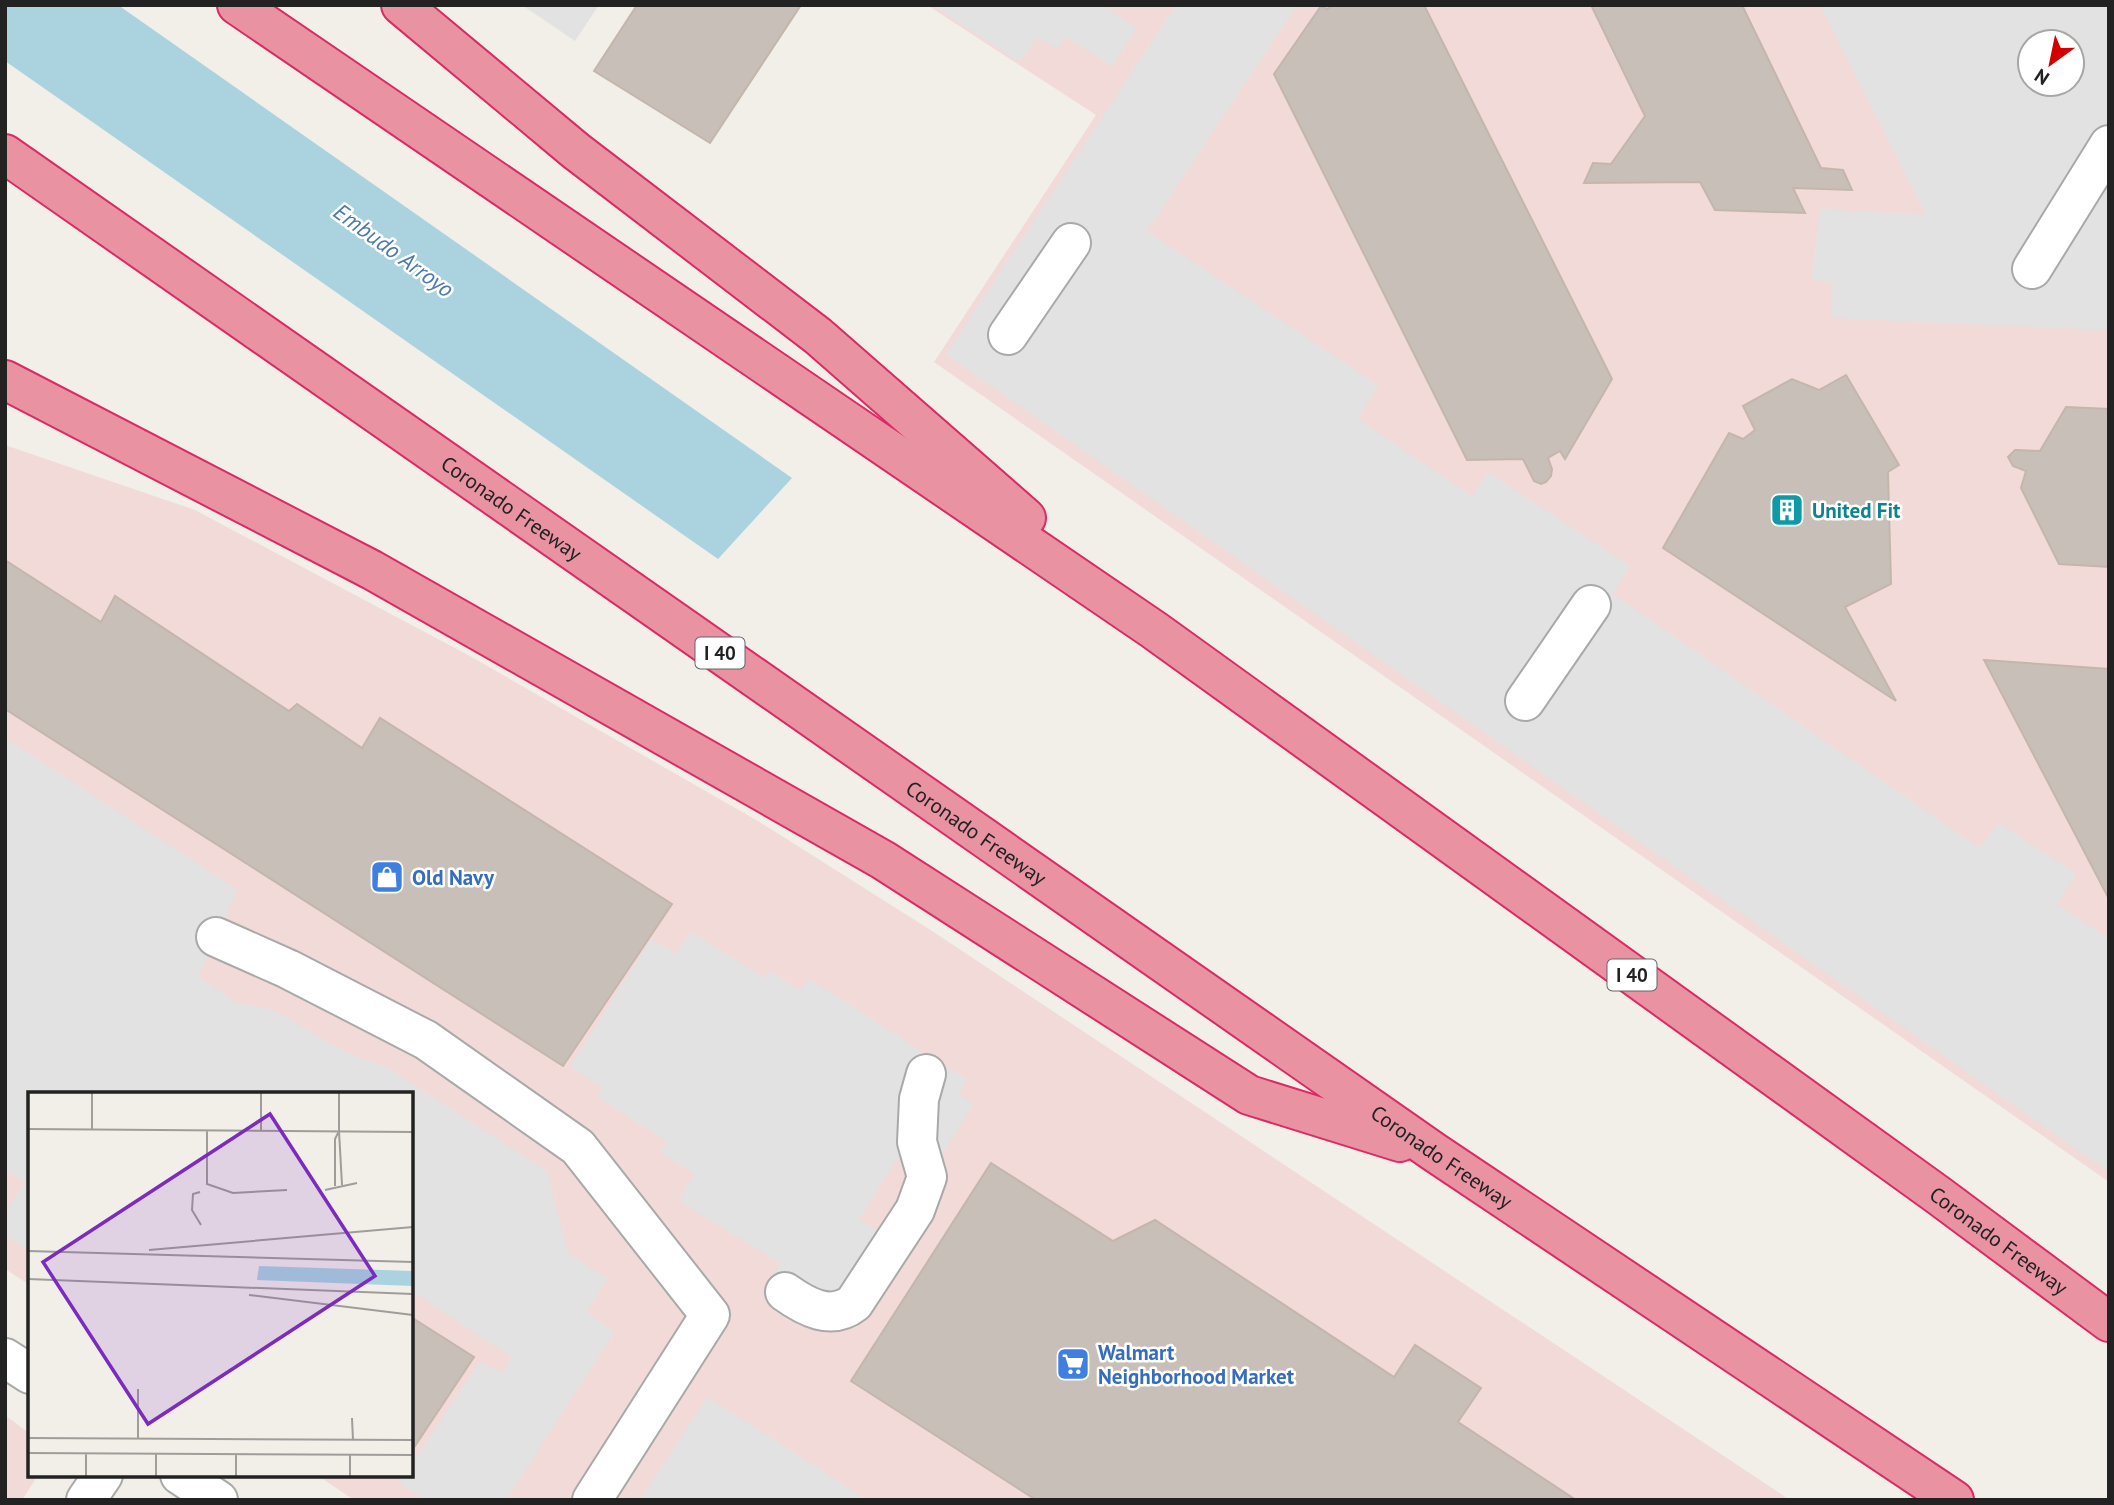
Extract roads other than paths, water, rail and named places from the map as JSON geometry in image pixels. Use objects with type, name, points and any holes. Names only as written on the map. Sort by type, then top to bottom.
[{"type":"highway","name":"Coronado Freeway","points":[[237,5],[1154,631],[1938,1195],[2109,1322]]},
{"type":"highway","points":[[401,5],[576,151],[818,336],[1154,631]]},
{"type":"highway","name":"Coronado Freeway","points":[[5,154],[1434,1152],[1954,1500]]},
{"type":"highway","points":[[5,380],[372,570],[883,860],[1248,1096],[1434,1152]]},
{"type":"street","points":[[2032,269],[2109,145]]},
{"type":"street","points":[[1008,335],[1071,243]]},
{"type":"street","points":[[1525,701],[1591,605]]},
{"type":"street","points":[[216,937],[288,969],[426,1040],[578,1147],[710,1315],[592,1500]]},
{"type":"street","points":[[785,1292],[801,1304],[819,1311],[846,1309],[854,1303],[915,1210],[927,1177],[917,1142],[919,1099],[926,1074]]},
{"type":"street","points":[[5,1358],[28,1373]]},
{"type":"street","points":[[86,1500],[102,1477]]},
{"type":"street","points":[[183,1477],[218,1500]]},
{"type":"water","name":"Embudo Arroyo","points":[[5,5],[118,5],[792,478],[718,559],[5,61]]},
{"type":"place","name":"United Fit","points":[[1787,510]]},
{"type":"place","name":"Old Navy","points":[[387,877]]},
{"type":"place","name":"Walmart Neighborhood Market","points":[[1073,1364]]}]
